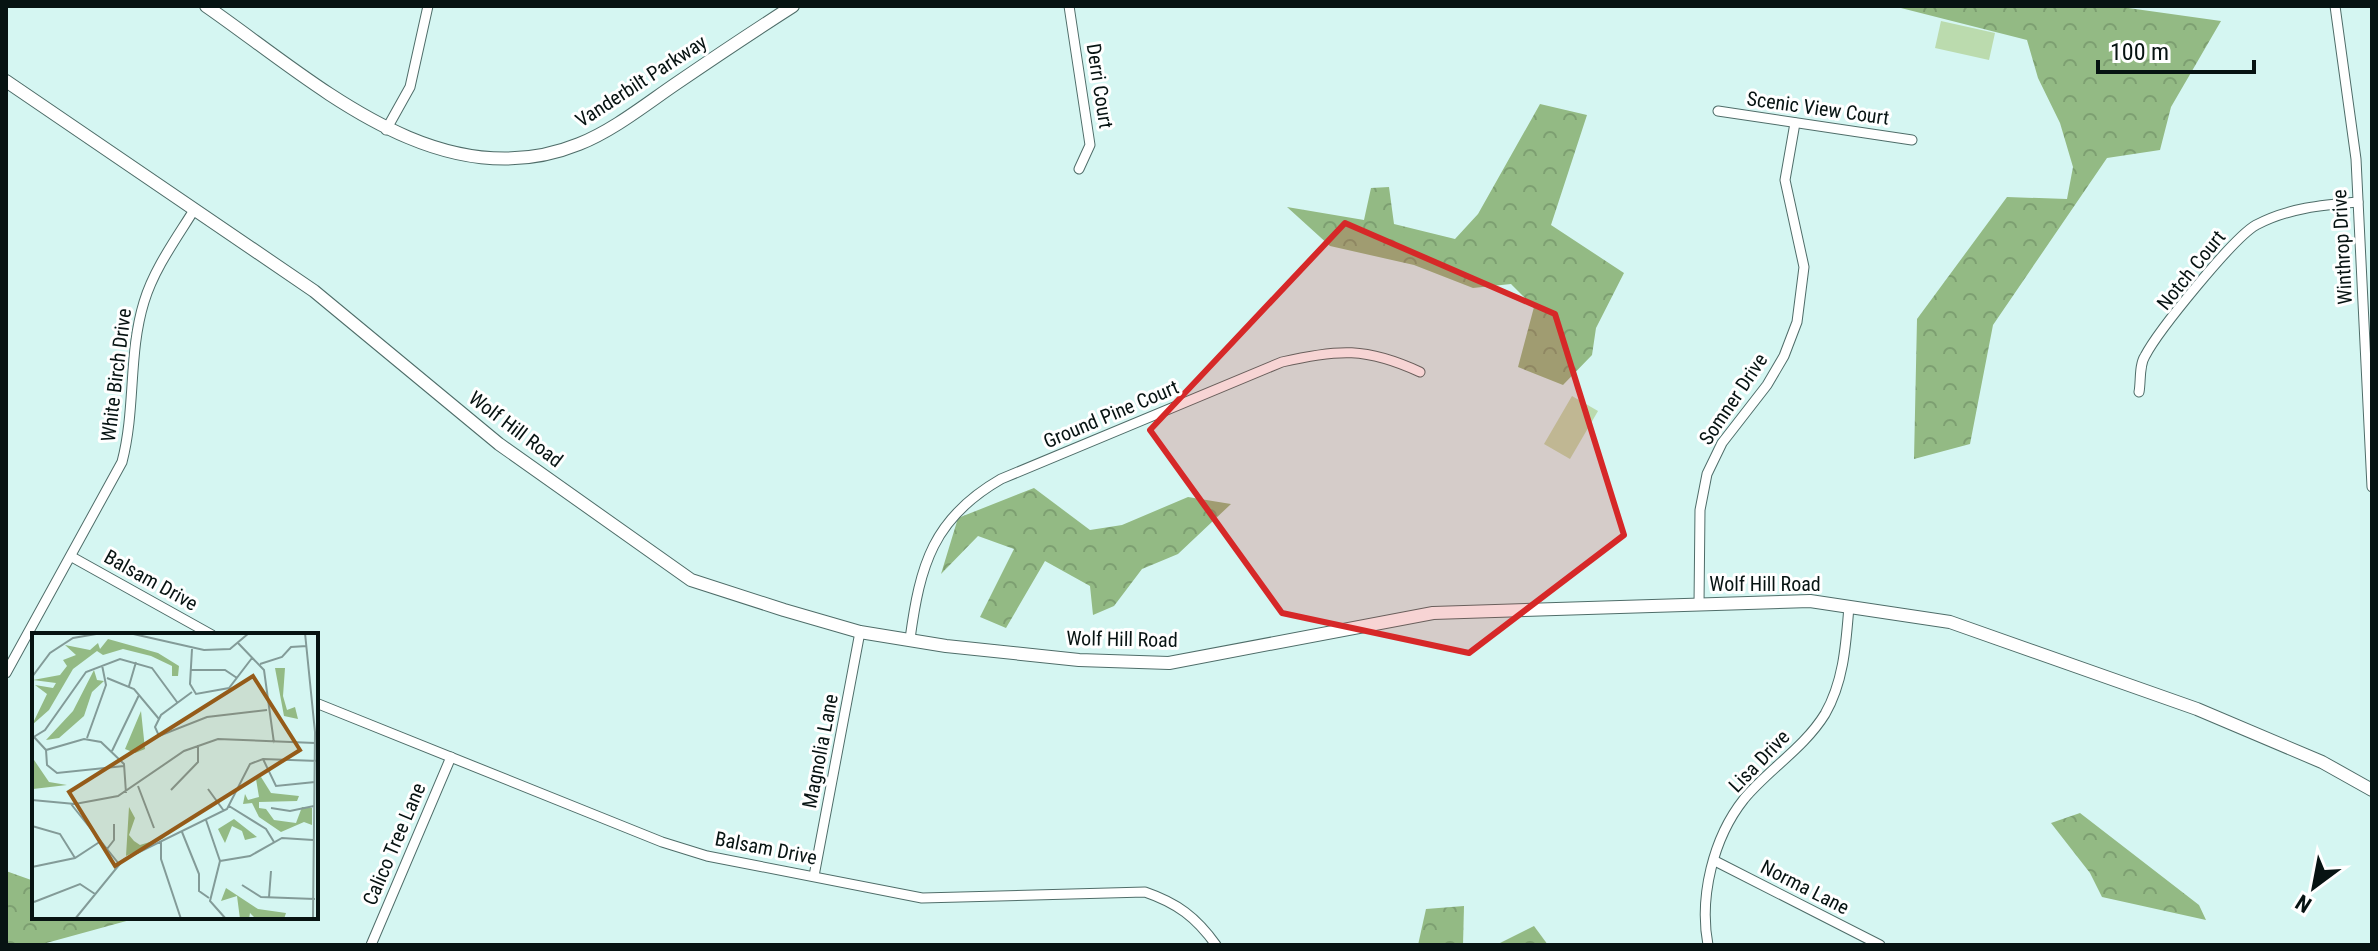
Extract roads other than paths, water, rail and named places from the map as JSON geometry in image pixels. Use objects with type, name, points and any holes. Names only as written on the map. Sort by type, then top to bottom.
[{"type":"street","name":"Vanderbilt Parkway","points":[[206,6],[386,130],[435,150],[490,158],[535,158],[581,143],[625,118],[793,6]]},
{"type":"street","points":[[386,130],[410,87],[428,6]]},
{"type":"street","name":"Derri Court","points":[[1069,6],[1090,145],[1079,169]]},
{"type":"street","name":"Winthrop Drive","points":[[2335,6],[2356,159],[2367,304],[2372,487]]},
{"type":"street","name":"Wolf Hill Road","points":[[6,81],[314,291],[499,444],[691,580],[860,632],[1079,660],[1169,663],[1433,613],[1810,601],[1950,622],[2197,709],[2322,762],[2372,790]]},
{"type":"street","name":"Scenic View Court","points":[[1718,111],[1912,140]]},
{"type":"street","name":"Somner Drive","points":[[1699,604],[1699,522],[1707,474],[1722,443],[1773,376],[1797,322],[1804,267],[1785,180],[1795,123]]},
{"type":"street","name":"Notch Court","points":[[2139,392],[2143,358],[2232,244],[2254,226],[2277,216],[2309,207],[2358,202]]},
{"type":"street","name":"White Birch Drive","points":[[6,673],[122,462],[132,423],[135,343],[144,302],[158,268],[194,210]]},
{"type":"street","name":"Ground Pine Court","points":[[910,639],[915,601],[933,543],[974,494],[1001,479],[1282,362],[1327,352],[1382,354],[1420,372]]},
{"type":"street","name":"Balsam Drive","points":[[72,557],[208,633]]},
{"type":"street","name":"Lisa Drive","points":[[1708,945],[1704,917],[1715,861],[1727,827],[1744,799],[1805,739],[1825,713],[1842,667],[1849,606]]},
{"type":"street","name":"Magnolia Lane","points":[[814,876],[860,632]]},
{"type":"street","name":"Balsam Drive","points":[[318,704],[662,842],[707,856],[934,898],[1145,892],[1175,902],[1200,923],[1216,945]]},
{"type":"street","name":"Calico Tree Lane","points":[[371,945],[451,757]]},
{"type":"street","name":"Norma Lane","points":[[1715,861],[1880,945]]}]
